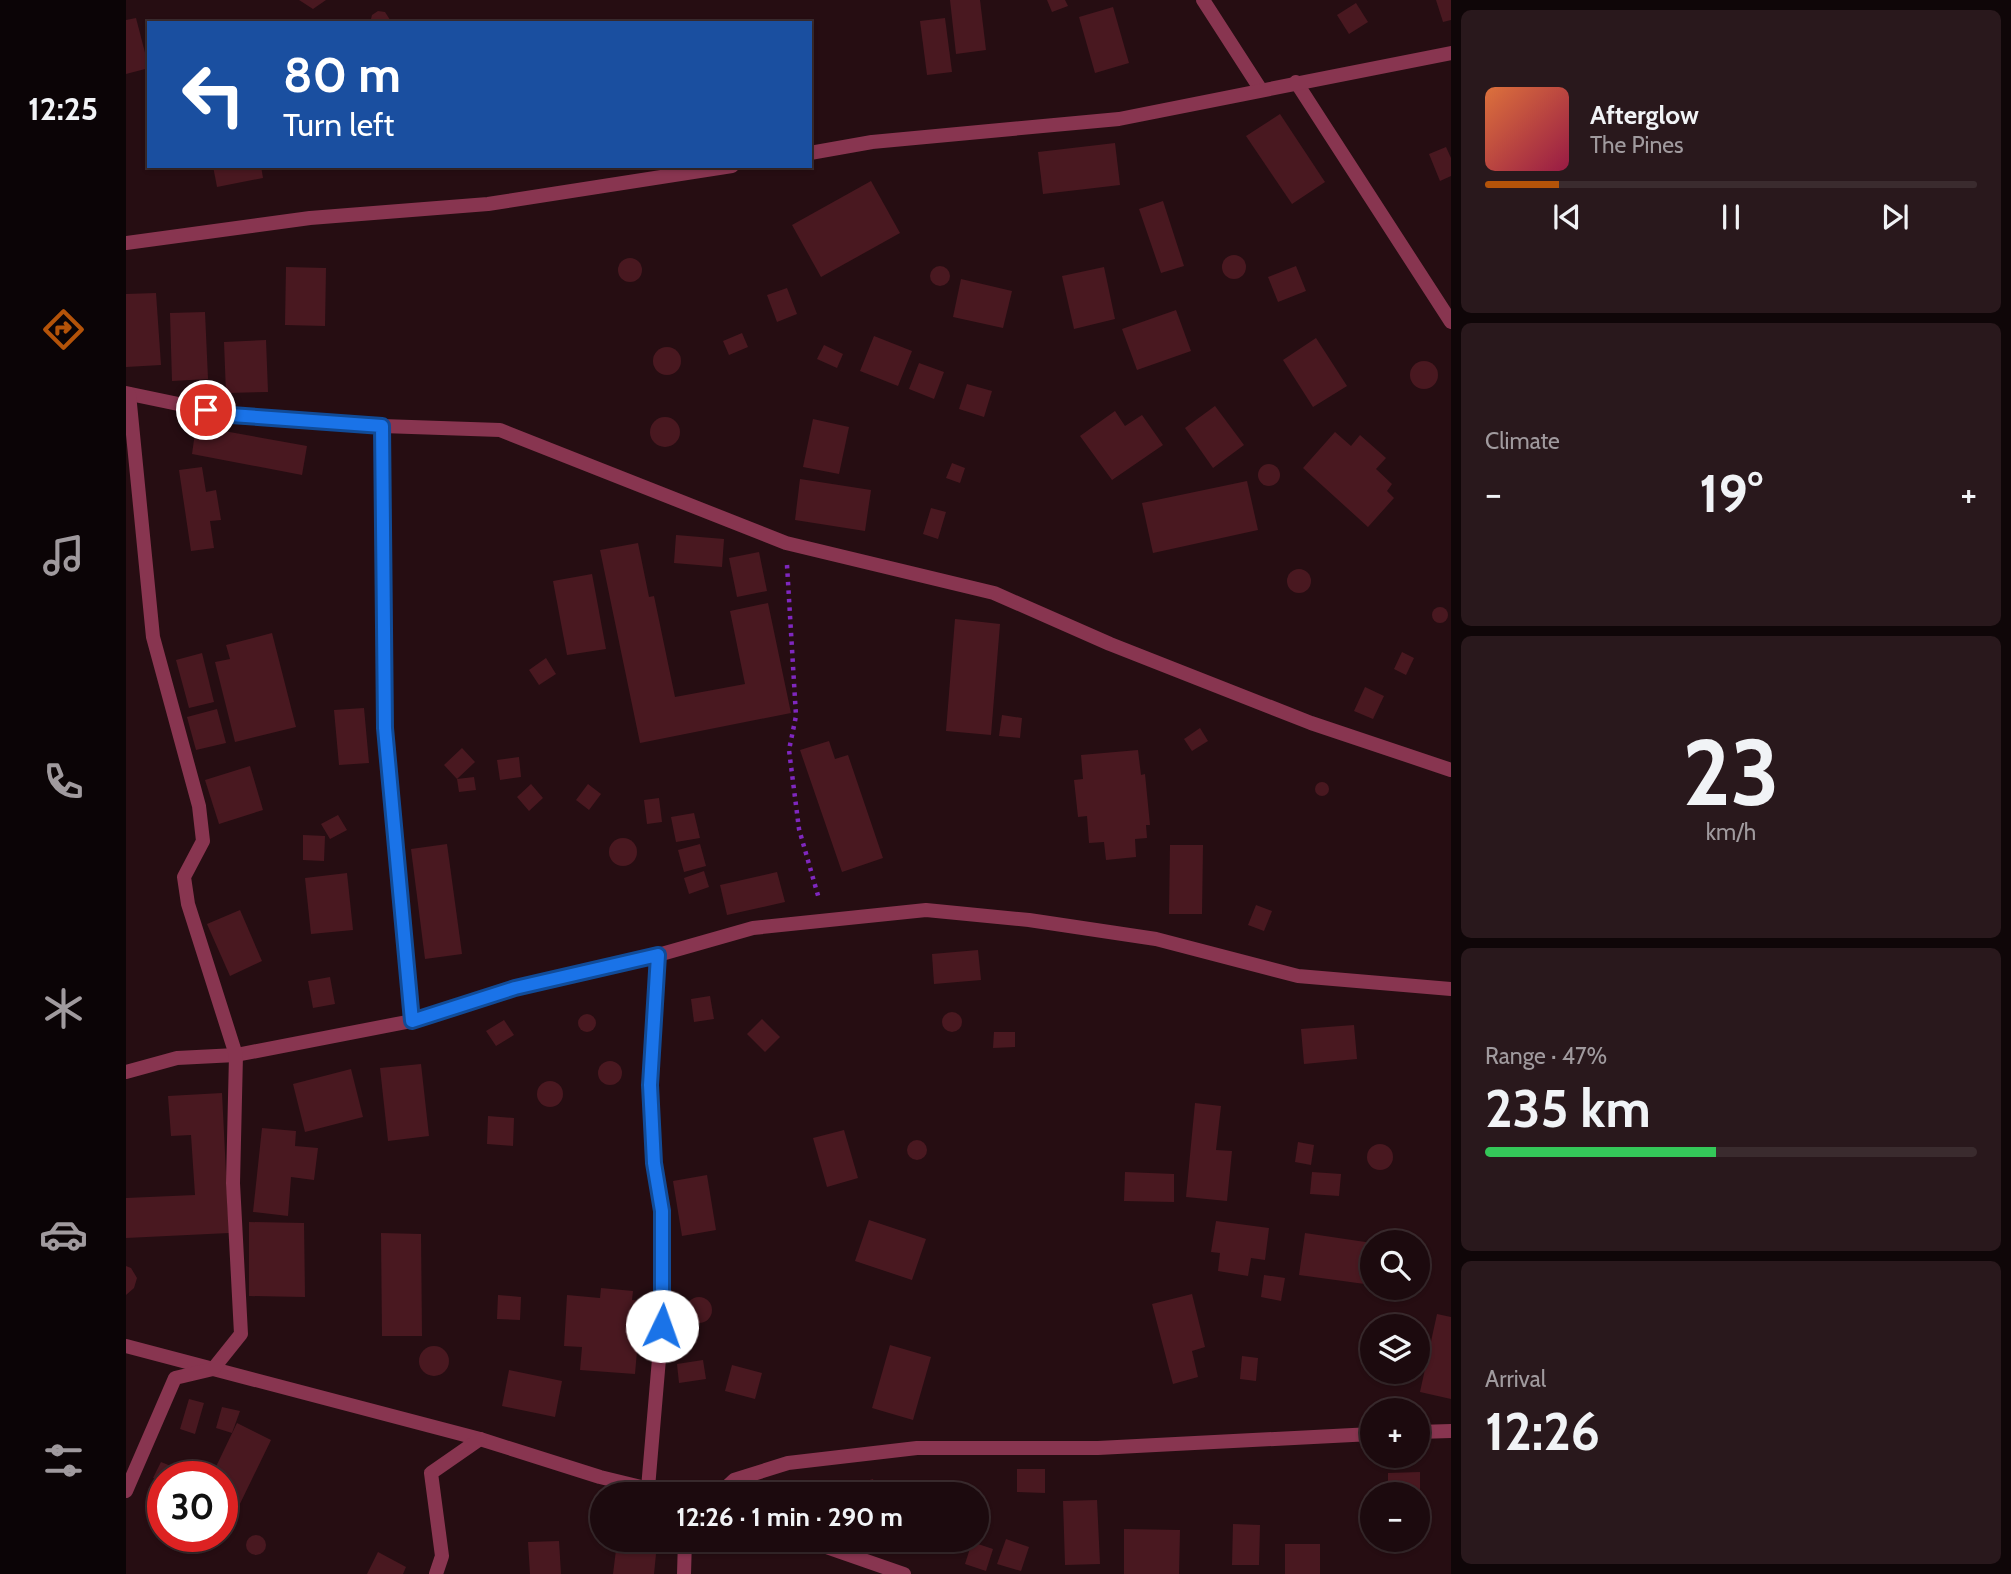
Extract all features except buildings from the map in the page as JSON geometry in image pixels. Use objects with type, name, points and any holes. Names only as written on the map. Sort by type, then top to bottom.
[{"type":"street","points":[[1203,0],[1261,90]]},
{"type":"street","points":[[812,153],[872,142],[1119,119],[1451,52]]},
{"type":"street","points":[[1296,82],[1451,321]]},
{"type":"street","points":[[126,243],[310,218],[488,204],[719,168]]},
{"type":"street","points":[[126,1491],[176,1378],[213,1369],[241,1334],[233,1183],[236,1055],[188,904],[184,877],[203,841],[199,806],[153,637],[128,394],[231,415],[382,426],[500,430],[786,543],[994,593],[1110,644],[1311,723],[1451,770]]},
{"type":"street","points":[[382,426],[385,728],[412,1021]]},
{"type":"street","points":[[126,1072],[177,1058],[236,1055],[412,1021],[515,988],[658,955],[753,928],[926,909],[1029,920],[1156,939],[1298,976],[1451,989]]},
{"type":"street","points":[[649,1482],[664,1300],[662,1211],[654,1163],[650,1085],[658,955]]},
{"type":"street","points":[[126,1346],[480,1439],[622,1482]]},
{"type":"street","points":[[1430,1432],[1451,1431]]},
{"type":"street","points":[[732,1482],[788,1463],[917,1448],[1098,1448],[1360,1435]]},
{"type":"street","points":[[436,1574],[442,1556],[430,1474],[480,1439]]},
{"type":"street","points":[[684,1574],[685,1552]]},
{"type":"street","points":[[841,1552],[904,1574]]},
{"type":"path","points":[[786,543],[796,716],[789,750],[799,829],[824,920]]},
{"type":"route","points":[[206,410],[231,415],[382,426],[385,728],[412,1021],[515,988],[658,955],[650,1085],[654,1163],[662,1211],[662,1326]]}]
